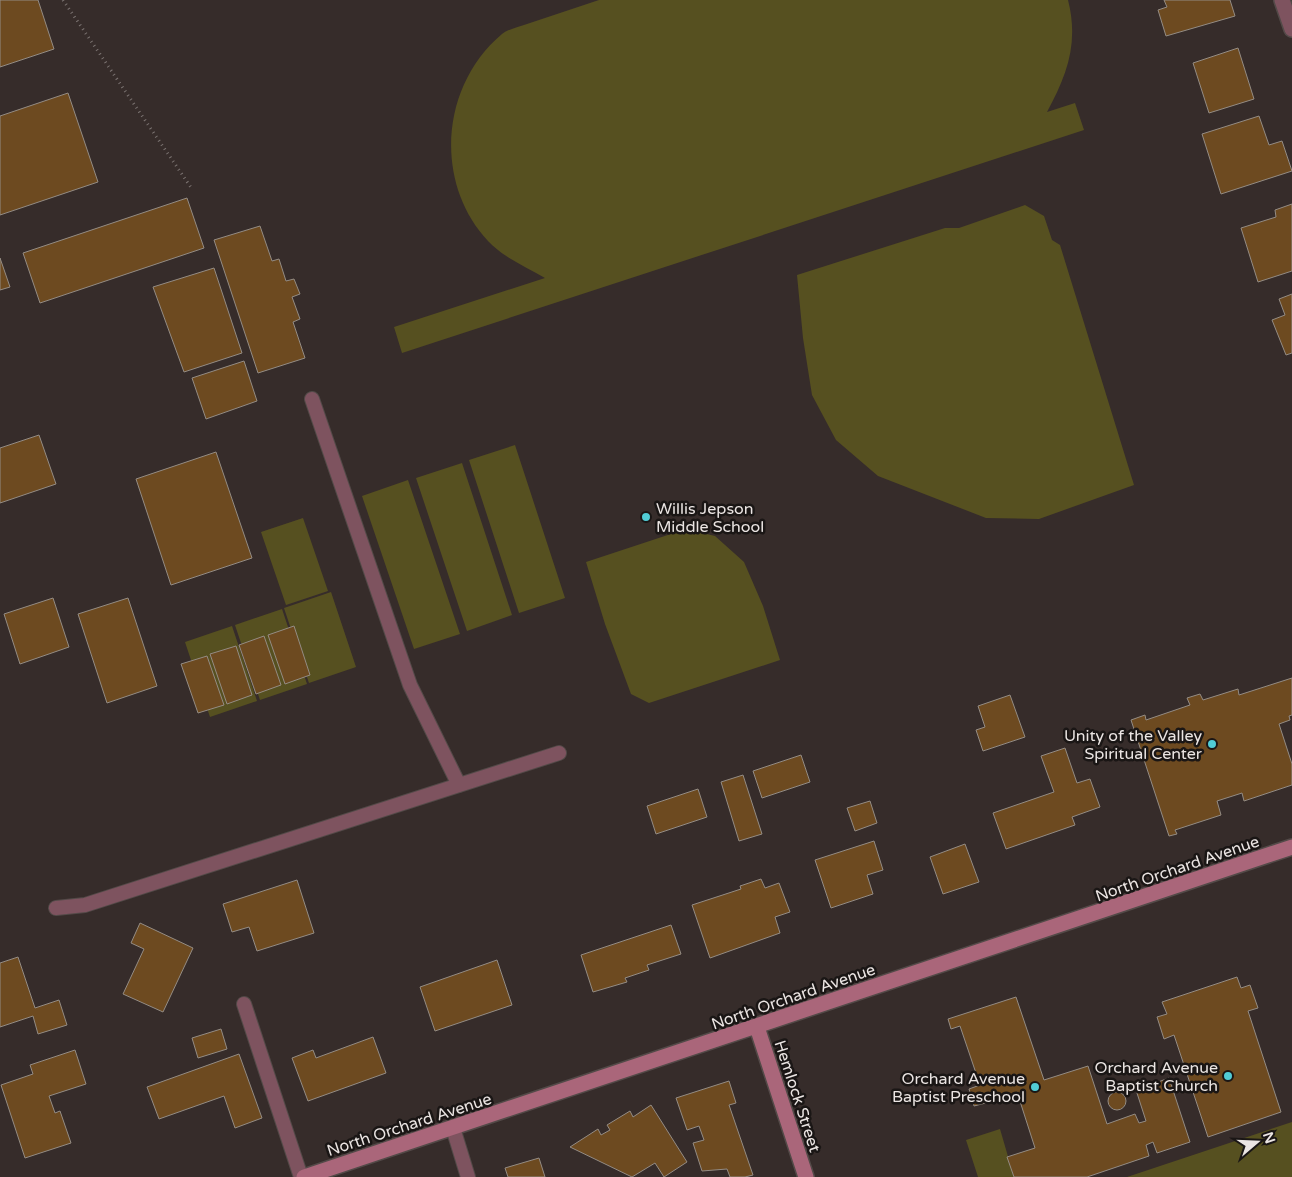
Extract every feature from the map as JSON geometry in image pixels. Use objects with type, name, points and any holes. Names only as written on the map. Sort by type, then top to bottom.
[{"type":"street","points":[[1282,0],[1292,29]]},
{"type":"street","name":"North Orchard Avenue","points":[[303,1177],[1292,847]]},
{"type":"street","name":"Hemlock Street","points":[[757,1027],[806,1177]]},
{"type":"lane","points":[[312,399],[410,684],[459,786]]},
{"type":"lane","points":[[56,908],[85,905],[559,753]]},
{"type":"lane","points":[[244,1004],[303,1177]]},
{"type":"lane","points":[[453,1128],[468,1177]]},
{"type":"path","points":[[63,0],[192,189]]},
{"type":"shaded area","points":[[599,0],[1068,0],[1072,30],[1069,58],[1060,85],[1047,112],[1075,103],[1084,130],[402,353],[394,327],[545,278],[494,247],[470,217],[458,191],[452,163],[452,134],[456,106],[466,80],[482,55],[502,34],[514,28]]},
{"type":"shaded area","points":[[1025,205],[1044,216],[1052,240],[1060,245],[1134,485],[1039,519],[986,518],[878,476],[836,440],[812,395],[803,338],[797,275],[945,228],[959,228]]},
{"type":"shaded area","points":[[515,445],[565,598],[519,613],[469,460]]},
{"type":"shaded area","points":[[462,463],[512,615],[467,631],[416,478]]},
{"type":"shaded area","points":[[408,480],[460,634],[414,649],[362,496]]},
{"type":"shaded area","points":[[303,518],[328,591],[286,605],[261,532]]},
{"type":"shaded area","points":[[686,529],[715,536],[744,562],[763,606],[780,660],[649,703],[631,694],[605,624],[586,562]]},
{"type":"shaded area","points":[[331,592],[356,667],[309,683],[284,608]]},
{"type":"shaded area","points":[[282,609],[307,684],[260,700],[235,625]]},
{"type":"shaded area","points":[[232,626],[257,701],[210,717],[185,642]]},
{"type":"shaded area","points":[[1292,1122],[1292,1177],[1127,1177]]},
{"type":"shaded area","points":[[1000,1129],[1014,1177],[978,1177],[966,1140]]},
{"type":"building","points":[[0,0],[38,0],[54,49],[0,67]]},
{"type":"building","points":[[1164,0],[1230,0],[1235,16],[1166,36],[1158,10],[1167,7]]},
{"type":"building","points":[[1238,48],[1254,99],[1209,113],[1193,63]]},
{"type":"building","points":[[68,93],[98,182],[0,215],[0,116]]},
{"type":"building","points":[[1259,116],[1269,145],[1282,141],[1292,171],[1221,194],[1202,134]]},
{"type":"building","points":[[187,198],[204,248],[40,303],[23,253]]},
{"type":"building","points":[[1292,204],[1292,271],[1258,282],[1241,228],[1276,217],[1275,210]]},
{"type":"building","points":[[260,226],[272,261],[279,259],[286,281],[294,279],[300,294],[292,297],[300,319],[293,322],[305,358],[258,373],[214,240]]},
{"type":"building","points":[[0,258],[10,287],[0,290]]},
{"type":"building","points":[[214,268],[242,353],[184,372],[153,287]]},
{"type":"building","points":[[1292,294],[1292,353],[1286,355],[1272,320],[1285,315],[1279,299]]},
{"type":"building","points":[[244,361],[257,401],[206,419],[192,378]]},
{"type":"building","points":[[39,435],[56,484],[0,503],[0,448]]},
{"type":"building","points":[[216,452],[252,558],[171,585],[136,479]]},
{"type":"building","points":[[53,598],[69,647],[20,664],[4,614]]},
{"type":"building","points":[[128,598],[157,686],[107,703],[78,614]]},
{"type":"building","points":[[294,626],[310,675],[285,684],[268,635]]},
{"type":"building","points":[[264,636],[281,685],[256,694],[239,645]]},
{"type":"building","points":[[236,646],[252,695],[227,704],[210,654]]},
{"type":"building","points":[[207,656],[224,705],[198,713],[181,664]]},
{"type":"building","name":"Unity of the Valley Spiritual Center","points":[[1292,678],[1292,715],[1289,716],[1290,720],[1279,724],[1292,764],[1292,785],[1244,801],[1242,793],[1217,801],[1221,815],[1175,830],[1177,834],[1169,836],[1131,720],[1145,715],[1146,720],[1190,705],[1187,698],[1200,694],[1203,700],[1238,689],[1239,695]]},
{"type":"building","points":[[1010,695],[1025,737],[983,751],[976,730],[985,727],[978,706]]},
{"type":"building","points":[[1065,748],[1077,783],[1090,779],[1100,807],[1072,817],[1075,825],[1006,849],[993,813],[1054,792],[1041,756]]},
{"type":"building","points":[[801,755],[810,782],[762,798],[753,771]]},
{"type":"building","points":[[743,775],[762,834],[739,841],[721,782]]},
{"type":"building","points":[[698,789],[707,817],[656,834],[647,806]]},
{"type":"building","points":[[870,801],[877,823],[855,831],[847,808]]},
{"type":"building","points":[[874,841],[883,870],[867,875],[873,894],[831,908],[815,860]]},
{"type":"building","points":[[965,844],[979,882],[943,894],[930,857]]},
{"type":"building","points":[[761,879],[765,888],[779,883],[790,912],[775,917],[780,933],[710,958],[692,905],[741,889],[740,886]]},
{"type":"building","points":[[297,880],[314,933],[257,951],[249,927],[232,932],[223,904]]},
{"type":"building","points":[[140,923],[193,948],[163,1012],[123,994],[144,949],[131,943]]},
{"type":"building","points":[[671,925],[681,954],[647,965],[649,970],[625,978],[627,982],[593,992],[581,955]]},
{"type":"building","points":[[18,957],[35,1008],[59,1000],[67,1025],[38,1034],[33,1016],[0,1027],[0,963]]},
{"type":"building","points":[[497,960],[512,1005],[435,1031],[420,987]]},
{"type":"building","name":"Orchard Avenue Baptist Church","points":[[1237,977],[1241,988],[1250,985],[1258,1008],[1248,1011],[1281,1112],[1208,1137],[1174,1035],[1164,1039],[1157,1017],[1167,1014],[1162,1002]]},
{"type":"building","name":"Orchard Avenue Baptist Preschool","points":[[1016,997],[1044,1080],[1088,1066],[1107,1124],[1135,1114],[1139,1123],[1146,1121],[1136,1090],[1169,1078],[1190,1142],[1157,1153],[1153,1142],[1146,1145],[1149,1156],[1087,1177],[1014,1177],[1007,1157],[1035,1148],[1018,1092],[1009,1097],[974,1106],[969,1089],[980,1085],[960,1026],[951,1029],[948,1019]]},
{"type":"building","points":[[221,1029],[227,1049],[198,1058],[192,1038]]},
{"type":"building","points":[[373,1037],[386,1073],[308,1101],[292,1058],[313,1050],[316,1058]]},
{"type":"building","points":[[75,1050],[86,1084],[49,1096],[55,1113],[60,1111],[71,1143],[25,1158],[1,1085],[33,1074],[30,1065]]},
{"type":"building","points":[[239,1054],[262,1118],[235,1128],[224,1096],[159,1119],[147,1087]]},
{"type":"building","points":[[729,1081],[736,1103],[729,1105],[753,1175],[745,1177],[730,1177],[727,1169],[702,1171],[693,1143],[704,1140],[699,1126],[687,1130],[676,1098]]},
{"type":"building","points":[[1117,1092],[1123,1095],[1126,1101],[1123,1107],[1117,1110],[1111,1107],[1108,1101],[1111,1095]]},
{"type":"building","points":[[651,1105],[687,1162],[664,1177],[655,1163],[632,1177],[570,1147],[598,1129],[601,1135],[610,1130],[607,1125],[630,1111],[633,1117]]},
{"type":"building","points":[[539,1158],[545,1177],[508,1177],[505,1168]]},
{"type":"place","name":"Willis Jepson Middle School","points":[[646,517]]},
{"type":"place","name":"Unity of the Valley Spiritual Center","points":[[1212,744]]},
{"type":"place","name":"Orchard Avenue Baptist Church","points":[[1228,1076]]},
{"type":"place","name":"Orchard Avenue Baptist Preschool","points":[[1035,1087]]}]
